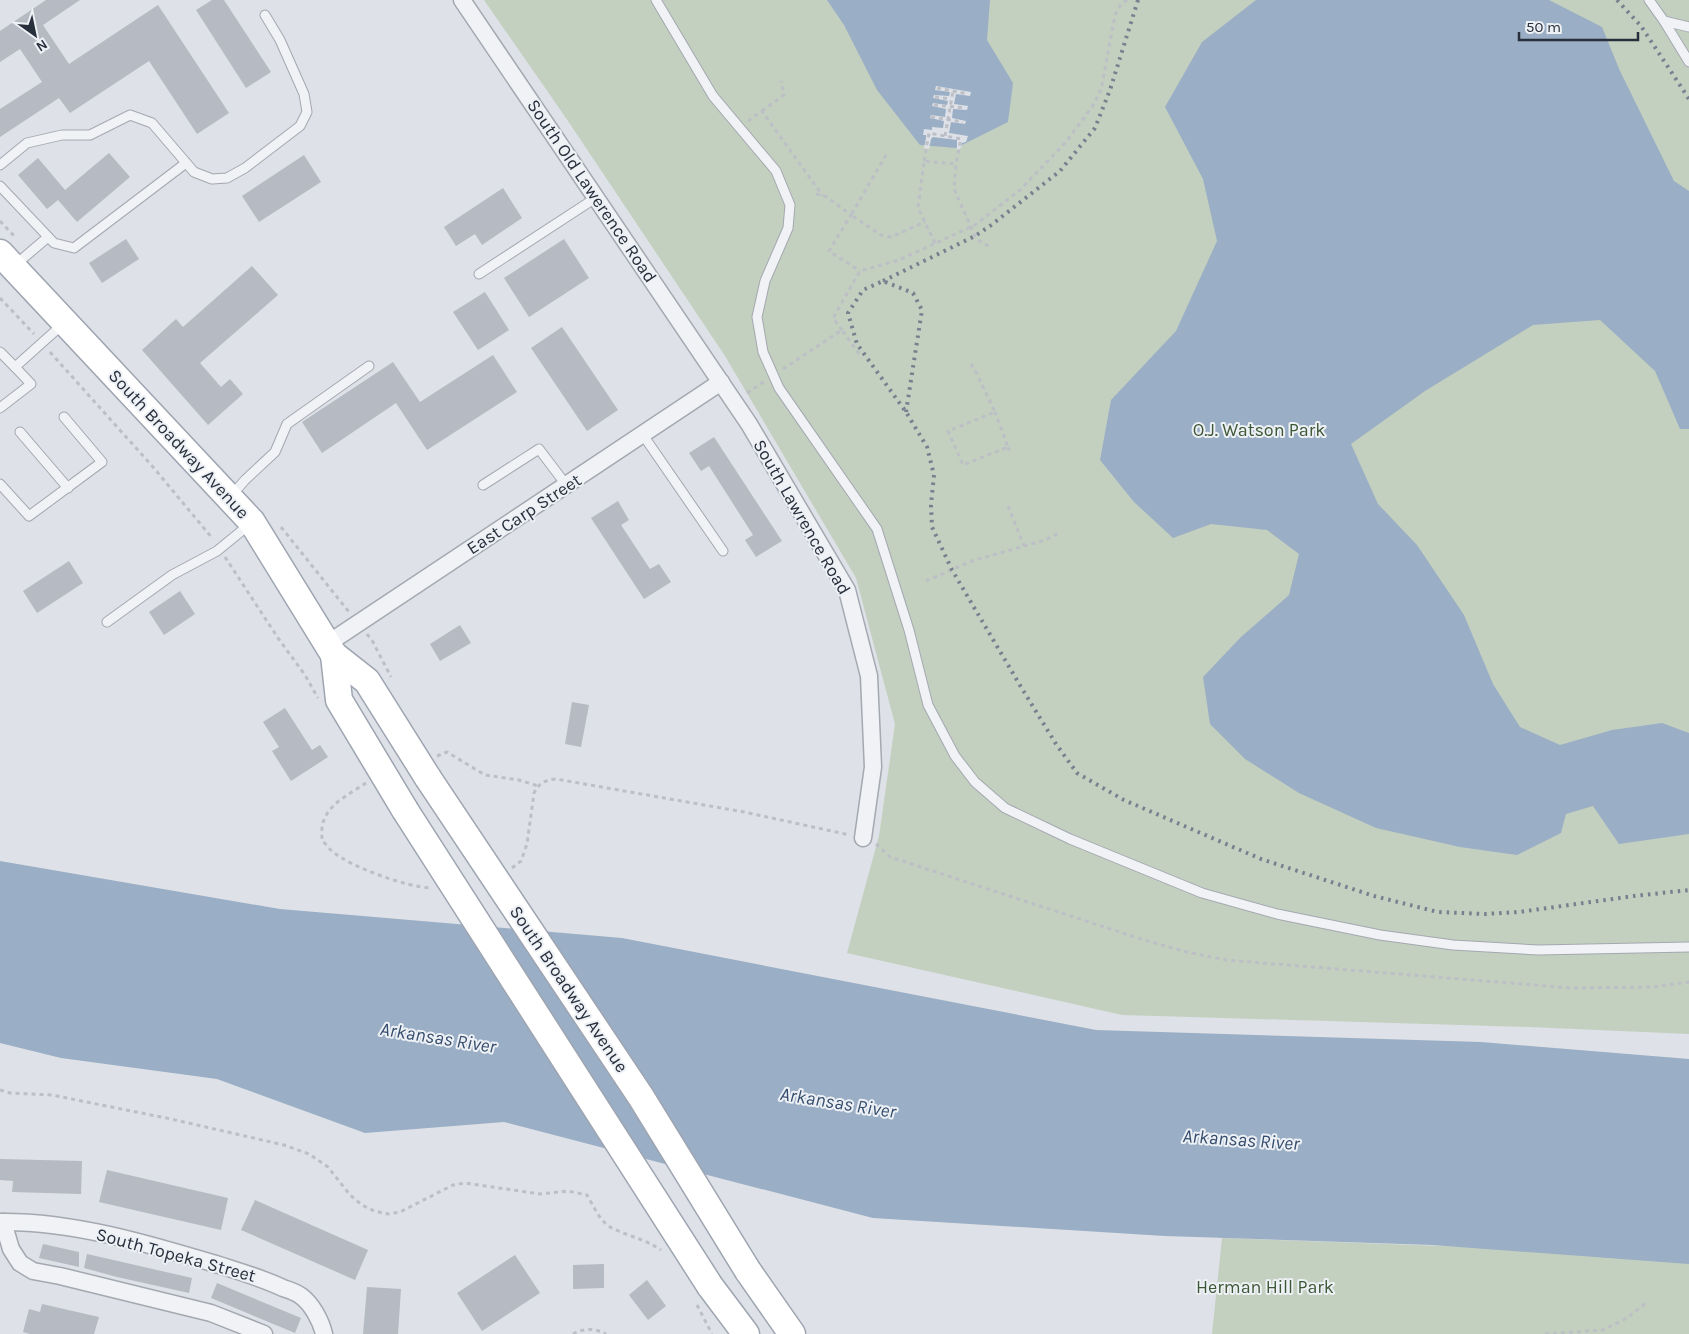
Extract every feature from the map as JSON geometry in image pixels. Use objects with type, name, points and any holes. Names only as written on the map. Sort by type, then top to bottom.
[{"type":"main road","name":"South Broadway Avenue","points":[[6,260],[252,522],[330,649],[367,681],[423,771],[641,1097],[748,1271],[792,1334]]},
{"type":"main road","name":"South Broadway Avenue","points":[[330,649],[339,700],[405,810],[703,1295],[746,1334]]},
{"type":"street","name":"South Old Lawerence Road","points":[[462,0],[721,382]]},
{"type":"street","name":"East Carp Street","points":[[330,649],[566,486],[721,382]]},
{"type":"street","name":"South Lawrence Road","points":[[721,382],[749,424],[847,590],[869,676],[873,767],[862,838]]},
{"type":"street","name":"South Topeka Street","points":[[264,1334],[211,1313],[33,1271],[20,1263],[11,1249],[1,1222],[40,1223],[90,1231],[184,1254],[262,1278],[301,1296],[311,1306],[319,1319],[324,1334]]},
{"type":"lane","points":[[656,0],[713,96],[776,170],[790,205],[788,228],[765,281],[757,316],[763,352],[780,388],[877,529],[909,630],[928,705],[955,756],[975,782],[1005,808],[1070,839],[1202,894],[1277,914],[1335,927],[1454,945],[1538,950],[1689,947]]},
{"type":"lane","points":[[1649,0],[1689,62]]},
{"type":"lane","points":[[0,165],[27,143],[62,136],[90,135],[130,115],[152,123],[194,172],[212,179],[227,178],[245,168],[300,126],[307,112],[304,94],[280,40],[265,15]]},
{"type":"lane","points":[[1664,21],[1689,27]]},
{"type":"lane","points":[[0,186],[54,243],[74,248],[186,163]]},
{"type":"lane","points":[[479,274],[597,197]]},
{"type":"lane","points":[[6,260],[48,237]]},
{"type":"lane","points":[[15,367],[65,322]]},
{"type":"lane","points":[[0,352],[31,384],[0,408]]},
{"type":"lane","points":[[229,498],[245,480],[276,452],[287,424],[369,366]]},
{"type":"lane","points":[[0,484],[29,516],[102,462],[64,417]]},
{"type":"lane","points":[[20,432],[68,488]]},
{"type":"lane","points":[[643,435],[723,550]]},
{"type":"lane","points":[[484,485],[539,450],[566,486]]},
{"type":"lane","points":[[107,622],[172,575],[220,549],[252,522]]},
{"type":"path","points":[[860,355],[834,318],[860,271],[898,260],[971,227],[1020,190],[1066,142],[1092,108],[1101,90],[1115,15],[1121,4],[1127,0]]},
{"type":"path","points":[[739,126],[784,95],[780,81]]},
{"type":"path","points":[[937,88],[968,94]]},
{"type":"path","points":[[945,136],[953,91]]},
{"type":"path","points":[[935,97],[952,99]]},
{"type":"path","points":[[934,105],[966,108]]},
{"type":"path","points":[[762,111],[823,196]]},
{"type":"path","points":[[931,117],[963,122]]},
{"type":"path","points":[[935,243],[918,208],[929,133],[960,139],[954,189],[978,240],[992,248]]},
{"type":"path","points":[[860,271],[829,251],[886,155]]},
{"type":"path","points":[[924,160],[956,164]]},
{"type":"path","points":[[816,194],[827,197],[881,235],[891,237],[925,222]]},
{"type":"path","points":[[0,298],[196,517],[220,549],[278,638],[305,675],[318,700]]},
{"type":"path","points":[[747,393],[842,330]]},
{"type":"path","points":[[970,364],[977,374],[995,412],[1010,453]]},
{"type":"path","points":[[995,412],[948,432],[963,465],[1008,447]]},
{"type":"path","points":[[1008,506],[1024,546]]},
{"type":"path","points":[[926,581],[972,561],[1045,540],[1060,532]]},
{"type":"path","points":[[423,771],[447,752],[485,775],[519,780],[538,786]]},
{"type":"path","points":[[362,774],[367,783],[342,799],[328,811],[323,821],[322,840],[332,852],[357,866],[410,885],[429,888],[438,887]]},
{"type":"path","points":[[508,869],[521,862],[527,844],[534,793],[538,786],[546,780],[556,779],[744,812],[872,840],[890,857],[1141,939],[1187,952],[1226,960],[1570,988],[1644,988],[1689,982]]},
{"type":"path","points":[[0,1090],[10,1093],[52,1095],[171,1119],[284,1145],[309,1154],[328,1167],[362,1206],[388,1214],[400,1212],[453,1185],[465,1183],[540,1194],[568,1192],[587,1195],[598,1214],[609,1226],[651,1243],[665,1253]]},
{"type":"path","points":[[703,1295],[712,1334]]},
{"type":"path","points":[[1545,1334],[1603,1330],[1627,1318],[1647,1302]]},
{"type":"path","points":[[573,1334],[580,1330],[595,1330],[606,1334]]},
{"type":"green space","name":"O.J. Watson Park","points":[[484,0],[1689,0],[1689,1034],[1529,1027],[1122,1015],[847,953],[879,836],[895,724],[856,578],[725,356],[568,121]]},
{"type":"green space","name":"Herman Hill Park","points":[[1222,1238],[1689,1255],[1689,1334],[1212,1334]]},
{"type":"water","points":[[827,0],[990,0],[987,40],[1013,83],[1008,122],[956,148],[920,145],[877,90],[844,25]]},
{"type":"water","points":[[1256,0],[1549,0],[1602,27],[1620,71],[1674,181],[1689,191],[1689,429],[1680,429],[1655,371],[1600,320],[1533,325],[1425,391],[1351,444],[1378,504],[1417,545],[1464,615],[1493,684],[1520,727],[1560,745],[1612,730],[1662,723],[1689,733],[1689,834],[1619,844],[1593,806],[1566,814],[1561,833],[1517,855],[1460,847],[1376,828],[1299,793],[1245,759],[1210,724],[1203,677],[1241,637],[1289,595],[1299,554],[1267,530],[1211,524],[1173,538],[1134,502],[1100,460],[1111,400],[1176,331],[1217,241],[1203,179],[1165,107],[1202,42]]},
{"type":"water","name":"Arkansas River","points":[[0,861],[280,909],[622,938],[1096,1030],[1481,1042],[1689,1059],[1689,1264],[1432,1245],[1165,1236],[873,1218],[504,1122],[365,1133],[217,1079],[61,1058],[0,1043]]},
{"type":"pier","points":[[936,86],[971,92],[970,96],[956,94],[954,104],[968,106],[967,110],[953,109],[952,118],[966,121],[965,124],[951,122],[949,133],[968,136],[966,142],[962,143],[961,148],[957,150],[957,140],[933,137],[929,149],[924,148],[926,135],[923,135],[924,129],[932,130],[932,127],[943,128],[944,121],[930,118],[931,115],[945,117],[946,109],[932,106],[933,103],[947,105],[948,101],[933,98],[934,95],[949,96],[950,92],[935,90]]},
{"type":"building","points":[[46,0],[80,0],[43,25],[69,64],[158,5],[229,113],[197,134],[149,61],[70,113],[59,98],[0,137],[0,109],[42,82],[20,49],[0,62],[0,31]]},
{"type":"building","points":[[212,0],[224,0],[271,72],[246,88],[196,10]]},
{"type":"building","points":[[109,153],[130,177],[77,222],[58,200],[47,209],[18,175],[38,158],[65,190]]},
{"type":"building","points":[[304,155],[321,182],[259,222],[242,196]]},
{"type":"building","points":[[503,188],[522,218],[482,245],[475,234],[456,246],[444,227]]},
{"type":"building","points":[[126,239],[139,259],[102,283],[89,263]]},
{"type":"building","points":[[564,239],[589,278],[529,317],[504,278]]},
{"type":"building","points":[[252,266],[278,295],[200,363],[221,387],[230,379],[243,394],[208,425],[142,350],[176,319],[183,327]]},
{"type":"building","points":[[485,292],[509,330],[478,350],[453,312]]},
{"type":"building","points":[[562,327],[618,410],[587,431],[531,348]]},
{"type":"building","points":[[493,355],[517,392],[427,450],[396,403],[322,453],[302,422],[393,362],[420,402]]},
{"type":"building","points":[[714,437],[782,541],[756,557],[745,540],[753,535],[709,466],[701,471],[689,453]]},
{"type":"building","points":[[618,501],[629,520],[621,525],[650,569],[659,564],[671,582],[644,599],[591,518]]},
{"type":"building","points":[[69,561],[83,583],[37,613],[23,591]]},
{"type":"building","points":[[180,591],[195,614],[164,635],[149,612]]},
{"type":"building","points":[[460,625],[471,643],[440,661],[430,644]]},
{"type":"building","points":[[572,702],[589,705],[581,747],[565,744]]},
{"type":"building","points":[[285,708],[312,750],[320,745],[328,757],[291,781],[272,751],[279,747],[263,722]]},
{"type":"building","points":[[0,1159],[82,1161],[81,1194],[12,1192],[13,1181],[0,1180]]},
{"type":"building","points":[[107,1170],[228,1198],[221,1230],[99,1202]]},
{"type":"building","points":[[255,1200],[368,1250],[355,1280],[241,1230]]},
{"type":"building","points":[[43,1244],[79,1252],[79,1267],[39,1258]]},
{"type":"building","points":[[87,1254],[192,1278],[189,1293],[84,1268]]},
{"type":"building","points":[[515,1255],[540,1293],[482,1331],[457,1293]]},
{"type":"building","points":[[604,1264],[604,1288],[573,1289],[573,1265]]},
{"type":"building","points":[[647,1280],[666,1306],[648,1320],[629,1295]]},
{"type":"building","points":[[217,1283],[301,1318],[295,1333],[211,1298]]},
{"type":"building","points":[[367,1287],[401,1289],[398,1334],[363,1334]]},
{"type":"building","points":[[42,1304],[99,1317],[94,1334],[30,1334],[23,1332],[29,1309],[40,1312]]},
{"type":"railway","points":[[883,281],[975,236],[1060,171],[1095,128],[1110,90],[1138,0]]},
{"type":"railway","points":[[1617,0],[1641,26],[1689,99]]},
{"type":"railway","points":[[906,412],[922,310],[913,293],[883,281],[863,290],[848,313],[857,344],[906,412],[927,447],[934,475],[931,505],[932,527],[952,570],[1056,744],[1077,773],[1124,800],[1261,859],[1374,896],[1438,912],[1485,914],[1519,912],[1689,890]]}]
